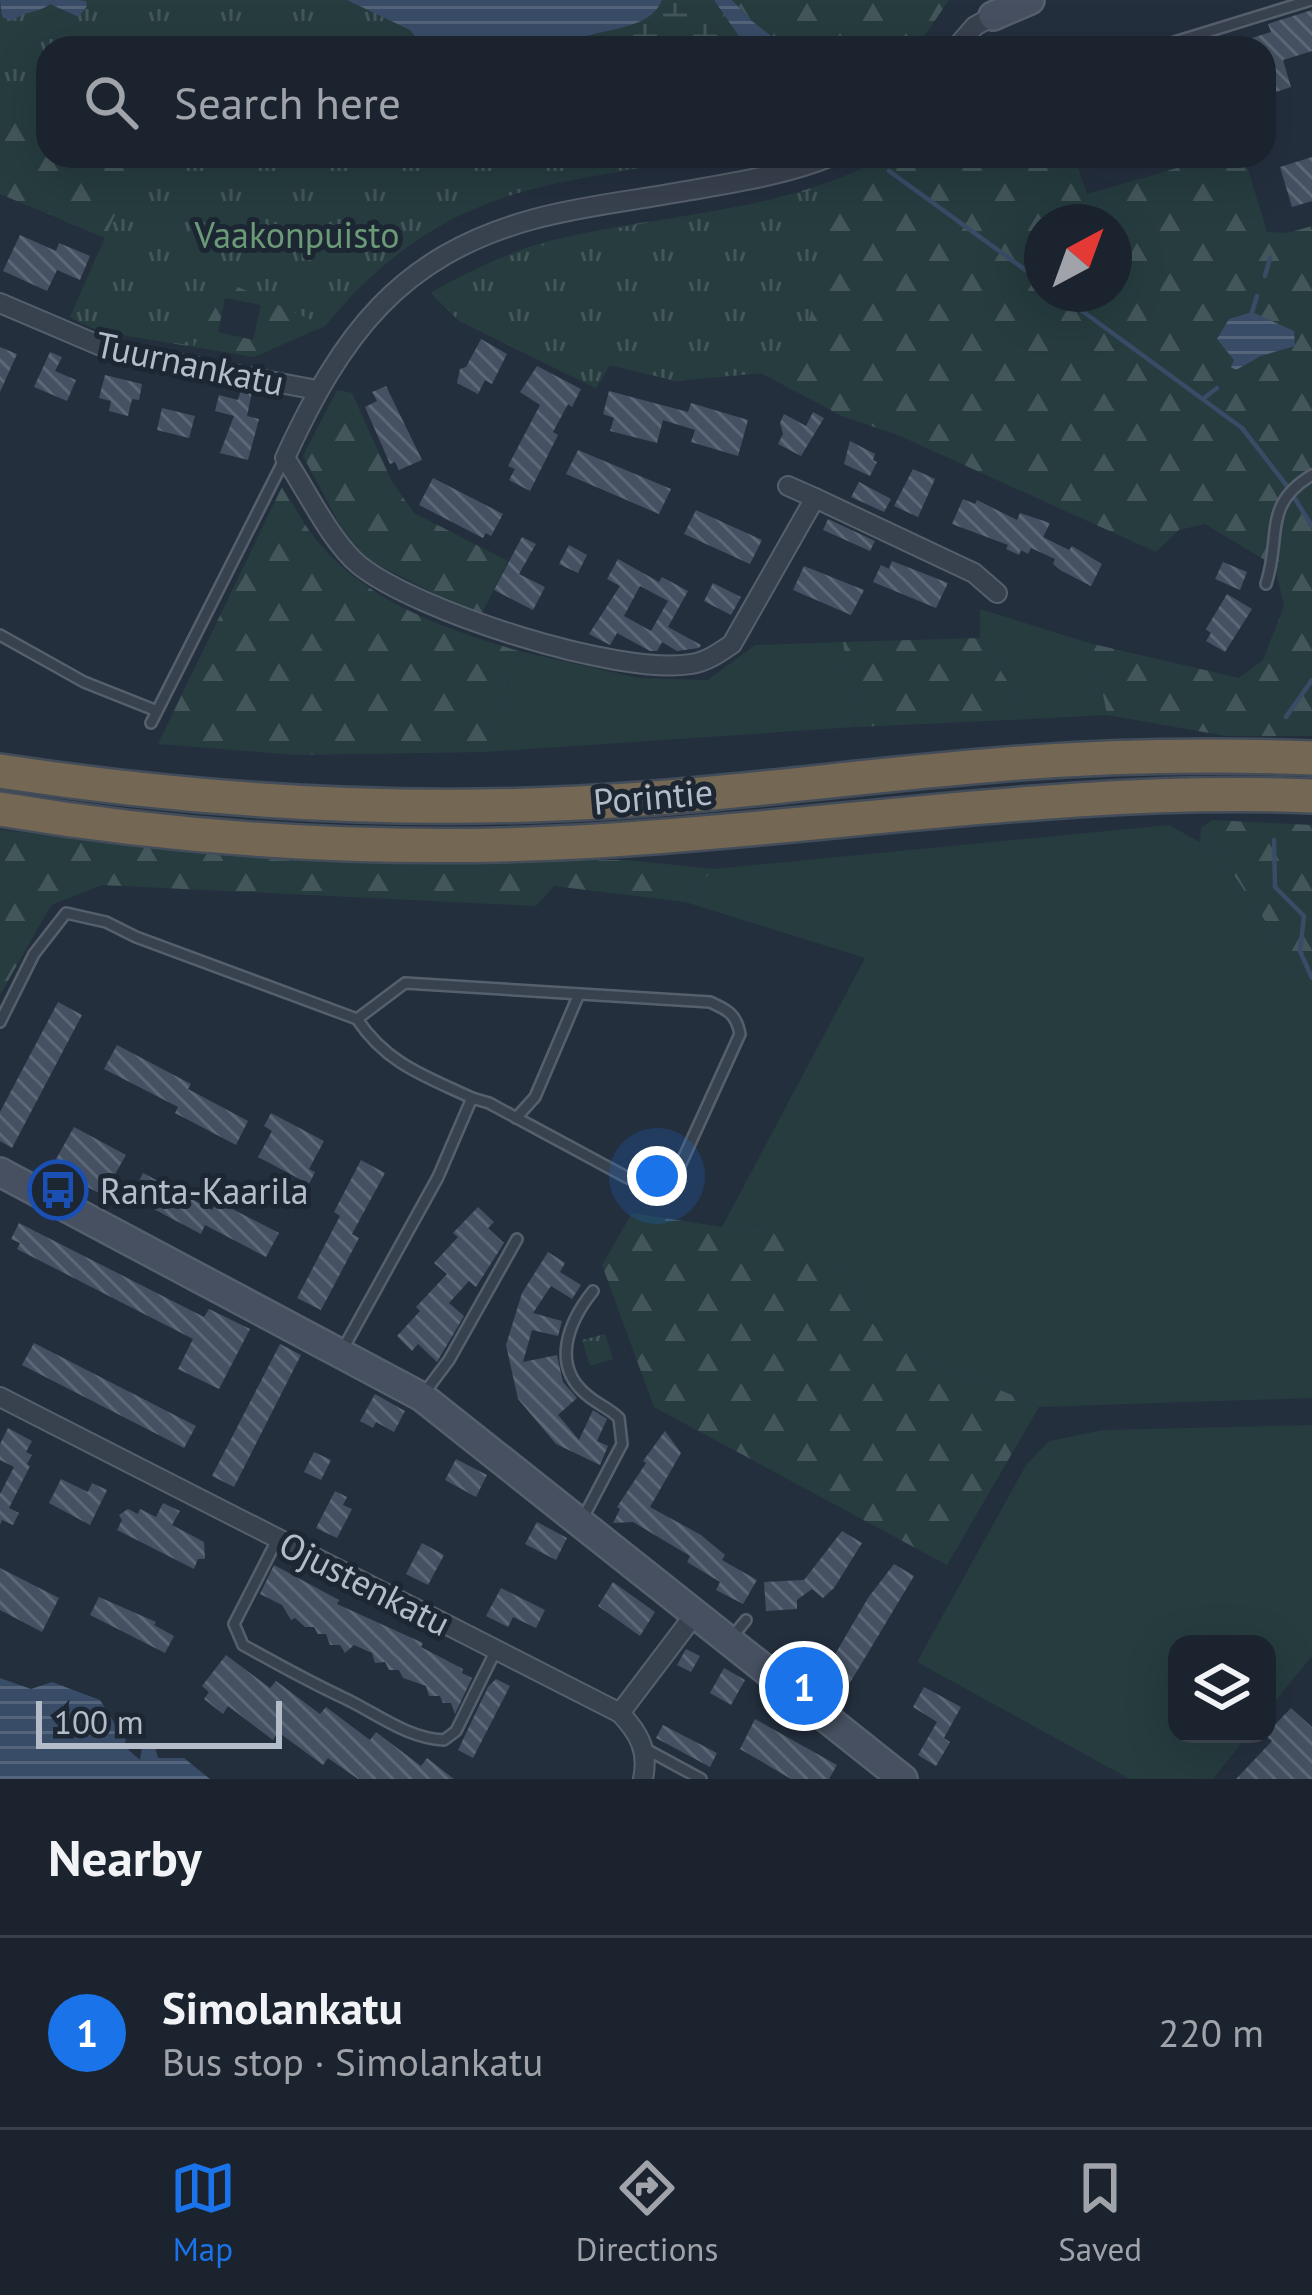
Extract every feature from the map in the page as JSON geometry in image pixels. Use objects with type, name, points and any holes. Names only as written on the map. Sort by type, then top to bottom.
[{"type":"highway","name":"Porintie","points":[[0,771],[231,798],[471,807],[705,794],[1020,763],[1128,757],[1312,758]]},
{"type":"highway","name":"Porintie","points":[[0,809],[237,839],[467,846],[584,842],[1129,794],[1312,796]]},
{"type":"street","points":[[966,36],[975,26],[1030,0]]},
{"type":"street","points":[[794,168],[538,218],[443,257],[370,314],[316,390],[285,458],[342,546],[375,575],[472,620],[601,658],[646,664],[689,664],[731,644],[815,498]]},
{"type":"street","name":"Tuurnankatu","points":[[0,303],[115,352],[316,390]]},
{"type":"street","points":[[788,486],[974,573],[997,593]]},
{"type":"street","points":[[0,1172],[422,1396],[695,1615],[737,1630],[903,1779]]},
{"type":"street","name":"Ojustenkatu","points":[[0,1397],[620,1713]]},
{"type":"street","points":[[643,1779],[646,1762],[638,1732],[620,1713],[695,1615]]},
{"type":"lane","points":[[1194,36],[1311,0]]},
{"type":"lane","points":[[151,724],[285,458]]},
{"type":"lane","points":[[1266,584],[1276,554],[1276,514],[1291,489],[1312,475]]},
{"type":"lane","points":[[205,585],[218,592]]},
{"type":"lane","points":[[0,635],[84,682],[157,711]]},
{"type":"lane","points":[[0,1022],[34,954],[65,913],[106,922],[357,1019],[374,1045],[400,1064],[648,1186],[678,1170],[740,1034],[730,1010],[710,1002],[405,983],[357,1019]]},
{"type":"lane","points":[[516,1118],[535,1097],[579,994]]},
{"type":"lane","points":[[341,1352],[438,1177],[472,1098]]},
{"type":"lane","points":[[422,1396],[449,1360],[517,1238]]},
{"type":"lane","points":[[580,1522],[622,1444],[619,1418],[587,1396],[573,1380],[567,1360],[571,1318],[592,1291]]},
{"type":"lane","points":[[278,1538],[234,1624],[237,1636],[243,1645],[320,1689],[398,1729],[444,1740],[456,1730],[496,1650]]},
{"type":"lane","points":[[642,1747],[700,1779]]},
{"type":"green space","points":[[0,0],[492,0],[635,36],[36,36],[36,98],[0,81]]},
{"type":"green space","name":"Vaakonpuisto","points":[[76,0],[55,36],[36,36],[36,168],[639,168],[524,189],[461,212],[391,257],[360,284],[325,326],[254,357],[98,331],[70,317],[105,238],[0,194],[0,13]],"holes":[[[225,298],[261,305],[253,340],[218,332]]]},
{"type":"green space","points":[[662,0],[714,0],[739,36],[585,36]]},
{"type":"green space","points":[[732,0],[949,0],[924,36],[771,36]]},
{"type":"green space","points":[[136,168],[636,168],[542,187],[452,219],[410,245],[368,280],[325,326],[229,283],[194,346],[98,331],[70,317]]},
{"type":"green space","points":[[862,168],[1078,168],[1087,194],[1177,168],[1248,168],[1267,232],[1287,233],[1312,226],[1312,736],[1226,736],[1107,715],[1093,644],[1239,678],[1263,660],[1284,606],[1275,566],[1205,524],[1179,530],[1156,552],[900,436],[842,416],[761,373],[676,381],[609,365],[596,388],[459,321],[431,293],[503,257],[549,241],[762,201]]},
{"type":"green space","points":[[841,181],[793,390],[761,373],[676,381],[609,365],[596,388],[459,321],[431,293],[479,268],[579,236],[737,207]]},
{"type":"green space","points":[[337,390],[352,393],[392,482],[414,513],[508,561],[480,617],[361,556],[349,542],[303,456]]},
{"type":"green space","points":[[282,487],[318,542],[361,582],[436,623],[519,651],[485,752],[296,755],[158,744]]},
{"type":"green space","points":[[980,609],[1093,644],[1107,715],[1031,719],[980,638]]},
{"type":"green space","points":[[980,638],[1031,719],[856,727],[843,642]]},
{"type":"green space","points":[[843,642],[856,727],[485,752],[519,651],[639,678],[708,680],[755,645]]},
{"type":"green space","points":[[1213,820],[1312,825],[1312,987],[1282,969],[1281,944],[1218,852],[1200,842],[1201,827]]},
{"type":"green space","points":[[1169,825],[1218,852],[1281,944],[1282,969],[1312,987],[1312,1398],[1039,1407],[905,1348],[869,1321],[845,1266],[763,1224],[722,1227],[865,958],[685,902],[713,869]]},
{"type":"green space","points":[[0,830],[182,849],[378,861],[627,860],[713,869],[685,902],[554,886],[536,906],[102,885],[51,905],[0,995]]},
{"type":"green space","points":[[632,1213],[722,1227],[763,1224],[809,1232],[845,1266],[869,1321],[905,1348],[1039,1407],[947,1565],[654,1407],[602,1265]]},
{"type":"green space","points":[[605,1334],[613,1359],[590,1366],[582,1340]]},
{"type":"green space","points":[[1312,1425],[1312,1656],[1276,1700],[1276,1635],[1168,1635],[1168,1743],[1242,1743],[1213,1779],[1130,1779],[917,1662],[1026,1465],[1049,1441],[1103,1430]]},
{"type":"water","points":[[0,0],[76,0],[86,1],[87,6],[79,17],[50,4],[13,21],[2,17]]},
{"type":"water","points":[[347,0],[662,0],[648,17],[588,36],[415,36]]},
{"type":"water","points":[[714,0],[732,0],[771,36],[739,36]]},
{"type":"water","points":[[1252,312],[1294,331],[1295,346],[1236,370],[1217,339],[1229,319]]},
{"type":"water","points":[[0,1678],[31,1689],[52,1682],[100,1700],[119,1731],[127,1735],[124,1746],[140,1760],[142,1748],[154,1744],[158,1758],[184,1758],[210,1779],[0,1779]]},
{"type":"building","points":[[1312,10],[1312,51],[1283,60],[1291,87],[1276,92],[1276,36],[1258,36],[1271,32],[1268,24]]},
{"type":"building","points":[[1312,157],[1312,201],[1292,207],[1280,167]]},
{"type":"building","points":[[20,235],[56,251],[59,243],[90,256],[80,280],[57,270],[47,291],[3,271]]},
{"type":"building","points":[[481,339],[507,354],[492,384],[485,380],[478,394],[457,383],[460,369],[466,367]]},
{"type":"building","points":[[0,347],[17,354],[0,392]]},
{"type":"building","points":[[50,352],[62,357],[55,371],[76,380],[67,401],[34,387]]},
{"type":"building","points":[[537,366],[581,389],[553,432],[558,435],[530,491],[509,480],[515,469],[508,466],[540,405],[520,392]]},
{"type":"building","points":[[105,375],[142,384],[139,400],[132,399],[128,416],[109,411],[111,401],[99,398]]},
{"type":"building","points":[[386,386],[422,460],[399,470],[395,462],[390,464],[365,407],[377,401],[372,392]]},
{"type":"building","points":[[241,389],[252,392],[247,416],[259,419],[248,460],[220,453],[234,416],[215,411],[219,395],[238,400]]},
{"type":"building","points":[[609,391],[688,412],[691,403],[748,420],[738,456],[691,442],[695,430],[663,420],[657,443],[610,431],[614,418],[603,414]]},
{"type":"building","points":[[162,408],[195,416],[189,438],[157,430]]},
{"type":"building","points":[[813,412],[824,418],[801,456],[778,444],[784,414],[806,426]]},
{"type":"building","points":[[850,441],[875,454],[877,462],[870,476],[844,464]]},
{"type":"building","points":[[578,450],[671,489],[659,514],[566,474]]},
{"type":"building","points":[[913,469],[935,479],[918,517],[894,506]]},
{"type":"building","points":[[433,478],[503,514],[491,536],[486,533],[483,538],[419,505]]},
{"type":"building","points":[[859,482],[891,499],[884,512],[851,497]]},
{"type":"building","points":[[963,499],[975,504],[977,500],[1017,520],[1020,513],[1050,523],[1043,537],[1069,550],[1072,546],[1102,564],[1091,586],[1031,548],[1028,554],[1021,550],[1019,555],[1006,549],[1008,545],[952,524]]},
{"type":"building","points":[[696,510],[762,540],[750,564],[684,534]]},
{"type":"building","points":[[828,519],[875,541],[870,551],[823,530]]},
{"type":"building","points":[[522,537],[536,544],[519,574],[545,587],[533,610],[494,590]]},
{"type":"building","points":[[569,545],[587,555],[578,573],[559,564]]},
{"type":"building","points":[[618,559],[659,582],[662,577],[688,591],[668,627],[701,645],[699,648],[677,651],[662,642],[657,651],[650,651],[617,633],[610,645],[589,634],[620,586],[607,579]],"holes":[[[640,586],[668,601],[651,631],[624,616]]]},
{"type":"building","points":[[892,561],[948,583],[936,608],[873,582],[881,565],[889,569]]},
{"type":"building","points":[[1223,562],[1247,572],[1240,590],[1215,579]]},
{"type":"building","points":[[804,566],[864,590],[851,615],[793,590]]},
{"type":"building","points":[[713,583],[741,597],[731,615],[704,601]]},
{"type":"building","points":[[1227,594],[1252,609],[1225,652],[1206,641],[1211,633],[1206,629]]},
{"type":"building","points":[[58,1002],[82,1015],[12,1148],[0,1141],[0,1112]]},
{"type":"building","points":[[117,1045],[248,1121],[236,1145],[175,1113],[178,1107],[104,1069]]},
{"type":"building","points":[[271,1113],[324,1141],[309,1169],[315,1172],[309,1184],[258,1157],[272,1131],[264,1126]]},
{"type":"building","points":[[74,1127],[126,1155],[103,1195],[51,1168]]},
{"type":"building","points":[[361,1160],[385,1173],[352,1234],[359,1238],[321,1310],[297,1298],[340,1216],[334,1212]]},
{"type":"building","points":[[143,1173],[212,1210],[217,1201],[279,1233],[266,1257],[205,1225],[201,1234],[131,1197]]},
{"type":"building","points":[[478,1207],[494,1222],[488,1228],[504,1243],[476,1287],[469,1281],[449,1303],[464,1316],[437,1362],[418,1344],[412,1351],[397,1336],[447,1274],[434,1263]]},
{"type":"building","points":[[19,1223],[204,1317],[209,1309],[250,1329],[219,1389],[178,1369],[193,1339],[17,1249],[20,1243],[11,1239]]},
{"type":"building","points":[[548,1252],[565,1263],[560,1272],[581,1285],[572,1299],[551,1286],[533,1313],[562,1321],[558,1336],[532,1330],[523,1362],[557,1355],[563,1382],[577,1398],[558,1415],[579,1440],[593,1410],[607,1419],[597,1441],[608,1446],[600,1465],[556,1444],[518,1399],[506,1345],[522,1293]]},
{"type":"building","points":[[34,1343],[196,1426],[184,1448],[22,1365]]},
{"type":"building","points":[[280,1344],[301,1355],[234,1487],[212,1476]]},
{"type":"building","points":[[375,1394],[405,1411],[394,1432],[376,1422],[373,1428],[360,1421]]},
{"type":"building","points":[[8,1428],[32,1441],[26,1452],[32,1455],[9,1508],[19,1513],[13,1525],[2,1520],[0,1525],[0,1494],[14,1467],[0,1460],[0,1444]]},
{"type":"building","points":[[665,1431],[681,1453],[650,1507],[701,1535],[725,1555],[722,1560],[757,1580],[743,1604],[716,1590],[720,1582],[687,1562],[690,1556],[633,1522],[613,1523],[643,1461]]},
{"type":"building","points":[[314,1452],[331,1460],[321,1480],[304,1472]]},
{"type":"building","points":[[456,1459],[487,1475],[476,1497],[445,1480]]},
{"type":"building","points":[[61,1479],[88,1492],[92,1483],[107,1490],[90,1525],[49,1503]]},
{"type":"building","points":[[335,1491],[347,1497],[343,1505],[352,1509],[337,1538],[316,1528]]},
{"type":"building","points":[[163,1503],[180,1511],[172,1525],[204,1542],[205,1559],[198,1559],[194,1569],[117,1530],[122,1520],[119,1515],[128,1509],[156,1517]]},
{"type":"building","points":[[537,1522],[567,1538],[556,1560],[525,1544]]},
{"type":"building","points":[[842,1531],[862,1543],[834,1588],[823,1598],[812,1589],[797,1600],[797,1609],[766,1611],[764,1582],[804,1580]]},
{"type":"building","points":[[422,1543],[444,1555],[428,1585],[406,1574]]},
{"type":"building","points":[[894,1564],[914,1576],[845,1691],[824,1679],[827,1668]]},
{"type":"building","points":[[274,1565],[339,1600],[337,1604],[423,1643],[421,1647],[463,1669],[472,1678],[455,1714],[451,1703],[429,1696],[426,1686],[403,1678],[399,1670],[389,1670],[385,1662],[375,1663],[372,1653],[354,1645],[345,1653],[340,1645],[330,1645],[326,1634],[291,1620],[282,1605],[260,1594]]},
{"type":"building","points":[[0,1568],[59,1598],[42,1632],[0,1610]]},
{"type":"building","points":[[613,1582],[655,1612],[640,1636],[598,1606]]},
{"type":"building","points":[[501,1588],[545,1610],[536,1628],[513,1617],[508,1627],[486,1616]]},
{"type":"building","points":[[99,1597],[156,1622],[174,1636],[165,1653],[90,1615]]},
{"type":"building","points":[[686,1649],[700,1656],[691,1672],[677,1665]]},
{"type":"building","points":[[226,1655],[270,1688],[276,1681],[320,1714],[326,1707],[370,1740],[376,1732],[421,1766],[427,1758],[454,1779],[358,1779],[328,1758],[323,1765],[278,1732],[273,1740],[228,1706],[223,1714],[204,1699],[209,1692],[202,1686]]},
{"type":"building","points":[[724,1668],[745,1680],[731,1705],[710,1693]]},
{"type":"building","points":[[496,1679],[510,1686],[473,1758],[458,1750]]},
{"type":"building","points":[[924,1687],[961,1707],[936,1766],[918,1755],[937,1722],[913,1707]]},
{"type":"building","points":[[1291,1708],[1312,1727],[1312,1779],[1236,1779],[1270,1743],[1276,1743],[1276,1724]]},
{"type":"building","points":[[755,1719],[837,1765],[829,1779],[791,1779],[740,1749]]},
{"type":"building","points":[[663,1725],[717,1753],[710,1767],[656,1738]]},
{"type":"waterway","points":[[889,171],[1024,269]]},
{"type":"waterway","points":[[1265,276],[1270,258]]},
{"type":"waterway","points":[[1252,312],[1257,296]]},
{"type":"waterway","points":[[1084,312],[1242,428],[1312,526]]},
{"type":"waterway","points":[[1204,398],[1217,388]]},
{"type":"waterway","points":[[1286,717],[1312,680]]},
{"type":"waterway","points":[[1274,840],[1275,887],[1304,916],[1300,951],[1312,978]]},
{"type":"place","name":"Ranta-Kaarila","points":[[58,1190]]},
{"type":"place","name":"Simolankatu","points":[[804,1686]]}]
